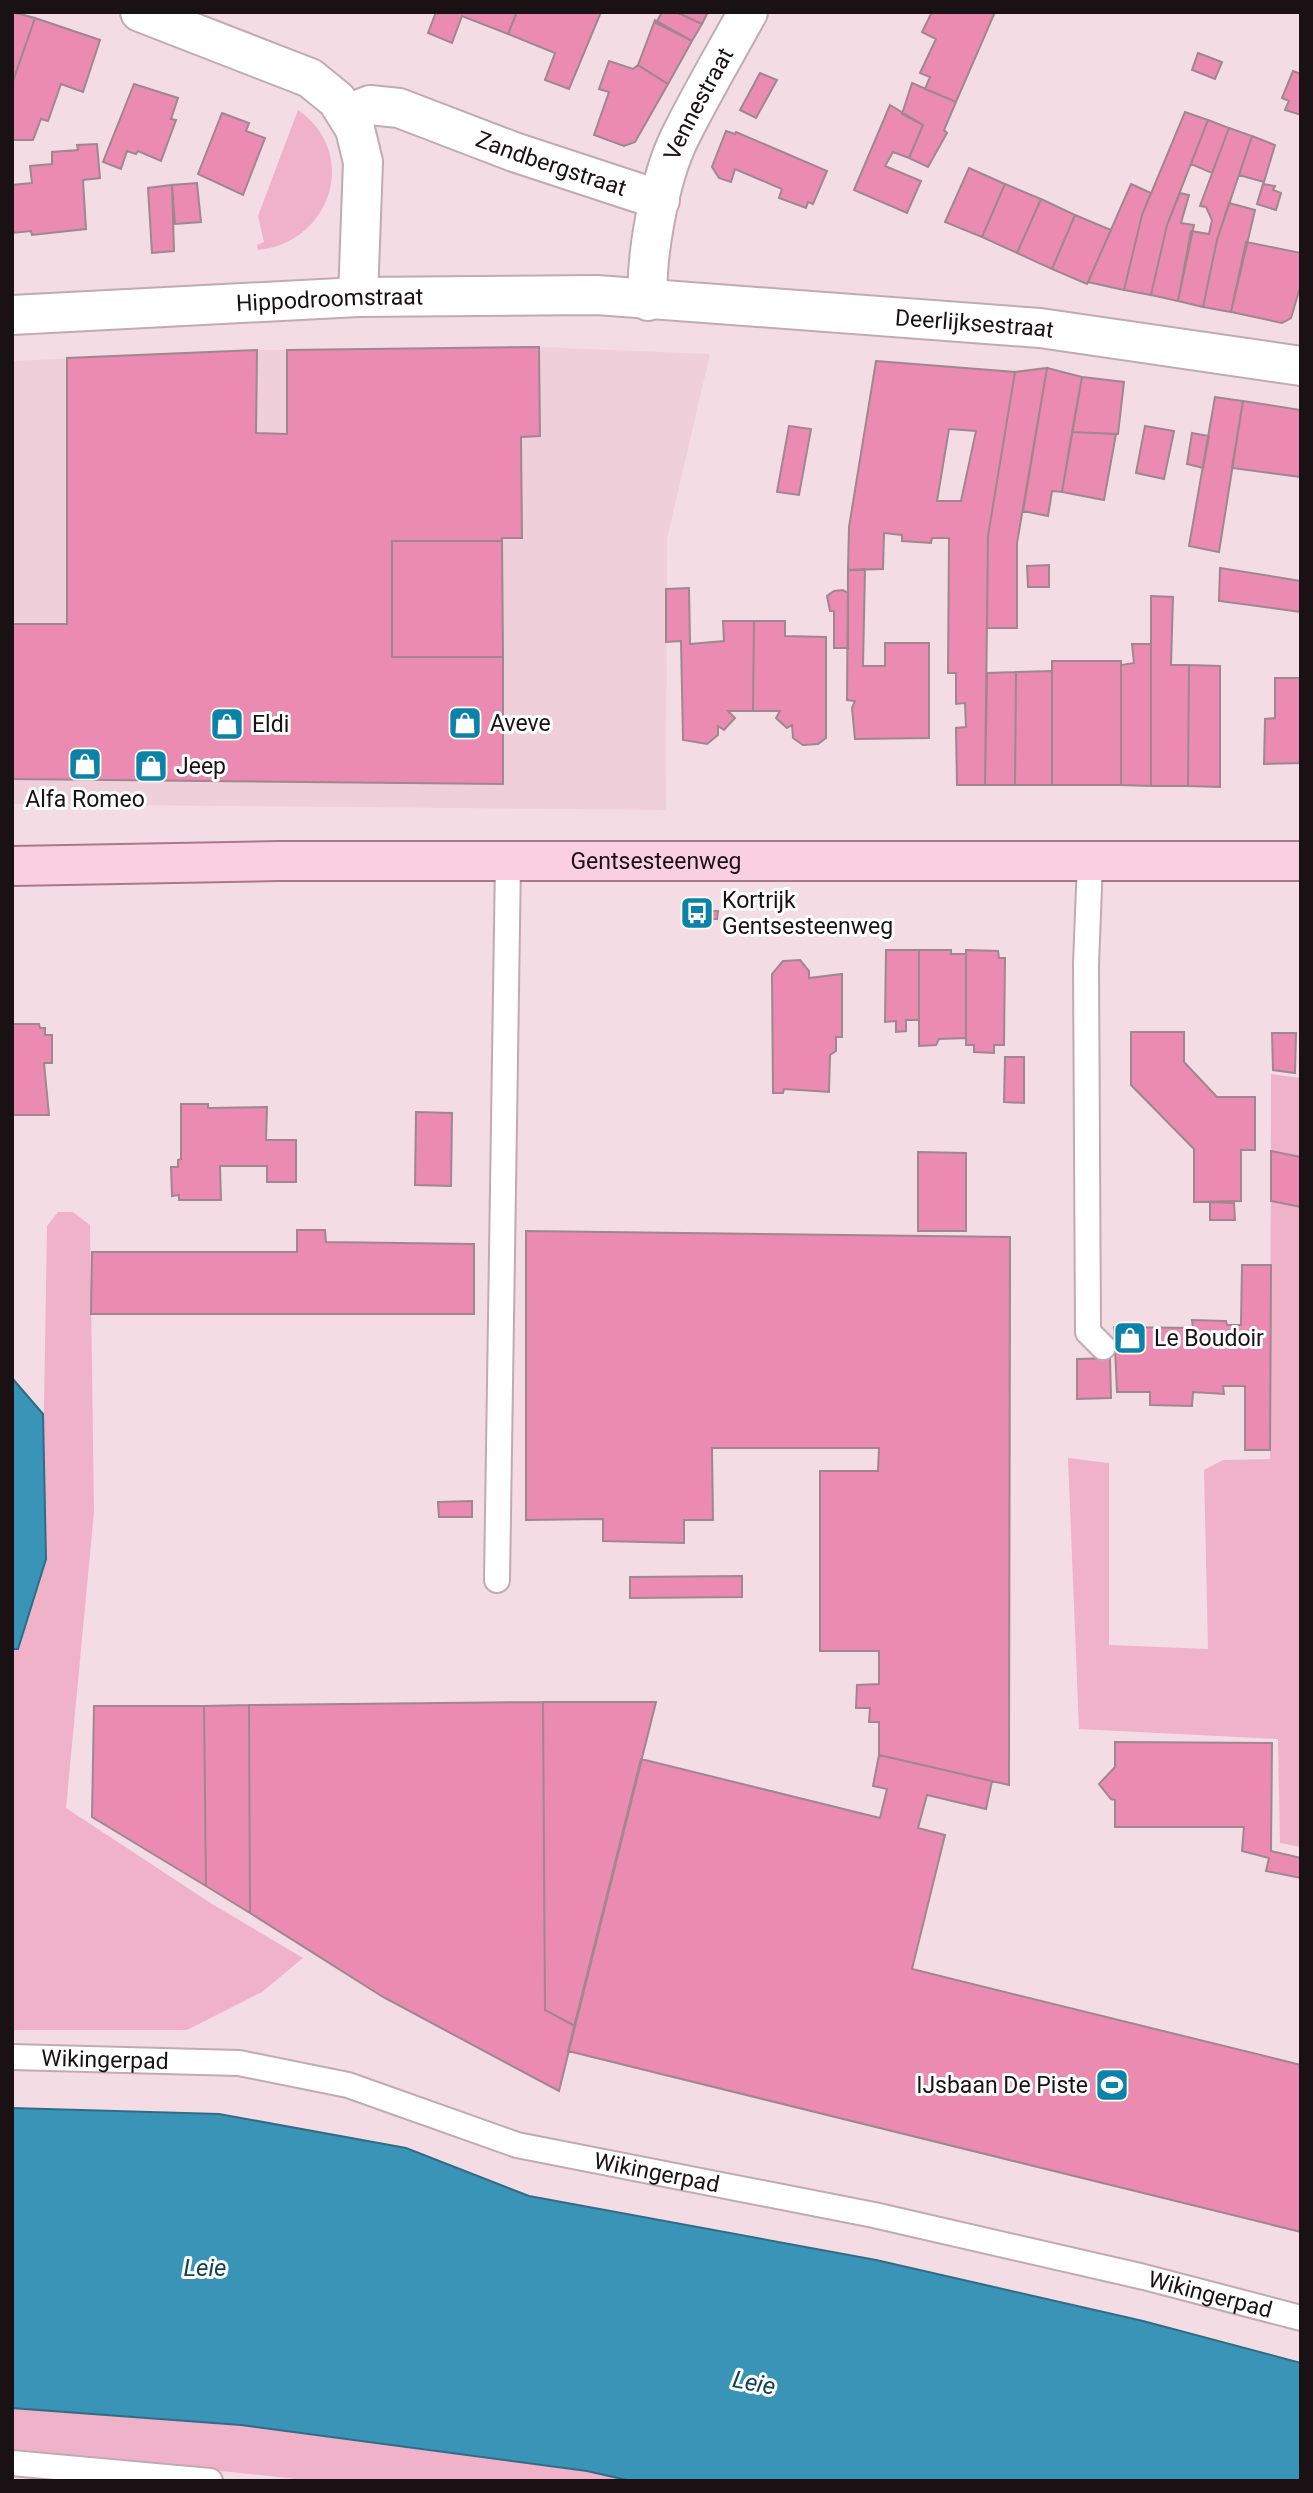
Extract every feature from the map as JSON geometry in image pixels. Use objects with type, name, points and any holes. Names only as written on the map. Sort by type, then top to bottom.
[{"type":"main road","name":"Gentsesteenweg","points":[[12,866],[508,861],[1301,861]]},
{"type":"street","points":[[140,12],[310,78],[337,100],[348,114],[361,145],[364,177],[358,297]]},
{"type":"street","name":"Vennestraat","points":[[660,200],[677,142],[748,12]]},
{"type":"street","name":"Zandbergstraat","points":[[348,114],[370,105],[399,108],[514,152],[660,200]]},
{"type":"street","points":[[648,300],[646,274],[660,200]]},
{"type":"street","name":"Hippodroomstraat","points":[[12,314],[358,297],[597,295],[648,300]]},
{"type":"street","name":"Deerlijksestraat","points":[[648,300],[827,310],[1040,328],[1301,366]]},
{"type":"lane","points":[[497,1580],[508,861]]},
{"type":"lane","points":[[1090,862],[1086,964],[1088,1332],[1103,1347]]},
{"type":"lane","name":"Wikingerpad","points":[[12,2057],[240,2063],[348,2084],[517,2145],[874,2215],[1144,2277],[1301,2318]]},
{"type":"lane","points":[[12,2463],[210,2481]]},
{"type":"shaded area","points":[[298,110],[317,128],[328,149],[332,172],[329,194],[319,214],[303,231],[283,244],[258,250],[257,245],[264,242],[258,216]]},
{"type":"shaded area","points":[[539,347],[710,354],[667,539],[666,810],[12,804],[12,361],[257,350]]},
{"type":"shaded area","points":[[1271,1074],[1301,1078],[1301,1847],[1280,1843],[1278,1739],[1079,1729],[1068,1458],[1109,1463],[1109,1645],[1208,1649],[1204,1470],[1223,1460],[1270,1459]]},
{"type":"shaded area","points":[[58,1212],[73,1212],[90,1225],[94,1512],[66,1808],[212,1904],[303,1958],[262,1992],[187,2030],[12,2030],[12,1649],[18,1649],[46,1559],[43,1468],[47,1226]]},
{"type":"shaded area","points":[[12,2408],[241,2425],[587,2471],[631,2481],[316,2481],[12,2449]]},
{"type":"water","points":[[12,1378],[43,1414],[46,1559],[18,1649],[12,1649]]},
{"type":"water","name":"Leie","points":[[12,2108],[219,2114],[406,2148],[529,2196],[876,2260],[1143,2321],[1301,2363],[1301,2481],[631,2481],[587,2471],[241,2425],[12,2408]]},
{"type":"building","points":[[12,12],[35,18],[12,84]]},
{"type":"building","points":[[436,12],[517,12],[508,34],[462,16],[452,43],[428,33]]},
{"type":"building","points":[[517,12],[601,12],[569,89],[545,80],[555,53],[508,34]]},
{"type":"building","points":[[662,12],[676,12],[702,24],[692,41],[656,23]]},
{"type":"building","points":[[676,12],[708,12],[702,24]]},
{"type":"building","points":[[932,12],[995,12],[956,102],[925,89],[930,77],[920,73],[936,39],[922,32]]},
{"type":"building","points":[[35,18],[100,40],[83,92],[61,84],[48,121],[41,119],[33,140],[12,140],[12,84]]},
{"type":"building","points":[[655,20],[692,41],[668,84],[638,65]]},
{"type":"building","points":[[1198,53],[1222,62],[1215,79],[1192,70]]},
{"type":"building","points":[[609,61],[633,69],[638,65],[668,84],[635,142],[624,146],[594,135],[609,92],[599,89]]},
{"type":"building","points":[[1293,71],[1301,74],[1301,115],[1285,110],[1289,101],[1282,98]]},
{"type":"building","points":[[760,73],[777,80],[756,118],[740,110]]},
{"type":"building","points":[[912,83],[956,102],[944,130],[947,133],[928,167],[909,158],[923,125],[902,114]]},
{"type":"building","points":[[134,84],[178,98],[171,119],[176,120],[161,161],[138,151],[136,154],[127,151],[121,169],[103,162]]},
{"type":"building","points":[[890,105],[923,125],[909,158],[893,152],[885,166],[921,181],[907,213],[854,190]]},
{"type":"building","points":[[1185,112],[1208,120],[1167,225],[1151,295],[1124,290],[1142,215]]},
{"type":"building","points":[[222,113],[249,123],[246,131],[265,138],[243,195],[198,174]]},
{"type":"building","points":[[1208,120],[1229,128],[1212,173],[1191,164]]},
{"type":"building","points":[[1229,128],[1252,136],[1217,240],[1203,307],[1178,301],[1191,231],[1209,234],[1212,220],[1206,207],[1200,206]]},
{"type":"building","points":[[726,131],[736,132],[827,171],[813,204],[808,202],[806,208],[779,198],[782,189],[735,169],[731,182],[719,178],[712,167]]},
{"type":"building","points":[[1252,136],[1275,145],[1264,182],[1239,175]]},
{"type":"building","points":[[97,144],[100,178],[83,180],[86,229],[32,235],[31,231],[12,233],[12,185],[32,183],[30,166],[52,164],[52,152],[78,150],[77,145]]},
{"type":"building","points":[[969,168],[1005,184],[982,237],[945,222]]},
{"type":"building","points":[[197,183],[201,222],[175,224],[172,185]]},
{"type":"building","points":[[1005,184],[1041,199],[1017,253],[982,237]]},
{"type":"building","points":[[1131,184],[1151,193],[1142,215],[1124,290],[1088,282]]},
{"type":"building","points":[[1263,184],[1275,186],[1273,190],[1281,193],[1276,210],[1257,204]]},
{"type":"building","points":[[172,185],[174,251],[152,253],[148,188]]},
{"type":"building","points":[[1180,193],[1189,195],[1181,223],[1194,225],[1178,301],[1151,295],[1167,225]]},
{"type":"building","points":[[1041,199],[1075,215],[1052,269],[1017,253]]},
{"type":"building","points":[[1229,203],[1255,210],[1231,312],[1203,307],[1217,240]]},
{"type":"building","points":[[1075,215],[1111,230],[1087,284],[1052,269]]},
{"type":"building","points":[[1246,242],[1301,253],[1301,284],[1291,318],[1282,323],[1231,312]]},
{"type":"building","points":[[539,347],[540,436],[521,437],[522,538],[502,538],[502,541],[392,541],[392,657],[503,657],[503,784],[12,779],[12,624],[67,624],[67,358],[257,350],[256,433],[287,434],[287,350]]},
{"type":"building","points":[[876,361],[1015,372],[988,536],[985,785],[957,785],[956,728],[966,727],[965,703],[956,704],[956,673],[948,673],[949,538],[932,538],[931,543],[902,541],[902,535],[884,533],[883,569],[848,570],[849,527]],"holes":[[[949,429],[976,431],[961,501],[937,501]]]},
{"type":"building","points":[[1047,368],[1082,377],[1062,492],[1052,491],[1048,516],[1023,511]]},
{"type":"building","points":[[1047,368],[1017,543],[1017,628],[987,628],[988,536],[1015,372]]},
{"type":"building","points":[[1082,377],[1124,382],[1118,434],[1072,432]]},
{"type":"building","points":[[1215,397],[1243,401],[1219,552],[1189,546]]},
{"type":"building","points":[[1243,401],[1301,410],[1301,477],[1232,468]]},
{"type":"building","points":[[789,426],[811,429],[799,495],[777,492]]},
{"type":"building","points":[[1145,426],[1174,431],[1164,479],[1136,473]]},
{"type":"building","points":[[1072,432],[1116,434],[1104,500],[1062,492]]},
{"type":"building","points":[[1192,433],[1209,436],[1203,468],[1187,464]]},
{"type":"building","points":[[392,541],[502,541],[503,657],[392,657]]},
{"type":"building","points":[[1049,565],[1049,587],[1028,587],[1027,566]]},
{"type":"building","points":[[1220,568],[1301,581],[1301,612],[1219,601]]},
{"type":"building","points":[[865,569],[863,666],[885,666],[885,643],[929,643],[929,738],[855,739],[852,708],[855,701],[847,700],[848,570]]},
{"type":"building","points":[[689,588],[690,644],[724,641],[723,621],[754,621],[753,711],[728,711],[735,718],[724,730],[718,726],[718,735],[707,744],[683,740],[681,641],[666,642],[666,589]]},
{"type":"building","points":[[843,590],[848,593],[848,648],[834,648],[834,611],[830,611],[827,596],[834,591]]},
{"type":"building","points":[[1151,596],[1173,597],[1171,665],[1189,665],[1188,786],[1151,786]]},
{"type":"building","points":[[754,621],[785,621],[785,636],[826,637],[826,738],[818,744],[803,745],[793,738],[792,725],[787,728],[776,718],[780,711],[753,711]]},
{"type":"building","points":[[1132,644],[1151,644],[1151,786],[1121,785],[1121,665],[1134,663]]},
{"type":"building","points":[[1052,661],[1121,661],[1121,785],[1052,785]]},
{"type":"building","points":[[1189,665],[1220,666],[1220,787],[1188,786]]},
{"type":"building","points":[[1052,671],[1052,785],[1015,785],[1016,672]]},
{"type":"building","points":[[1016,672],[1015,785],[985,785],[987,673]]},
{"type":"building","points":[[1275,678],[1301,678],[1301,763],[1264,764],[1265,719],[1275,718]]},
{"type":"building","points":[[697,911],[718,911],[717,919],[697,919]]},
{"type":"building","points":[[886,950],[919,950],[919,1020],[906,1020],[906,1031],[896,1032],[896,1021],[885,1022]]},
{"type":"building","points":[[919,950],[951,950],[951,954],[966,954],[966,1038],[939,1039],[936,1045],[919,1046]]},
{"type":"building","points":[[966,950],[998,951],[999,958],[1005,958],[1004,1045],[994,1045],[994,1053],[974,1052],[974,1045],[966,1045]]},
{"type":"building","points":[[800,960],[809,971],[809,978],[842,974],[842,1037],[836,1037],[836,1051],[830,1055],[829,1092],[784,1089],[783,1093],[773,1093],[772,974],[783,961]]},
{"type":"building","points":[[12,1024],[39,1024],[40,1028],[45,1028],[45,1035],[52,1035],[52,1063],[44,1063],[49,1115],[12,1115]]},
{"type":"building","points":[[1131,1032],[1184,1032],[1184,1062],[1217,1097],[1255,1097],[1255,1150],[1241,1150],[1241,1201],[1194,1202],[1194,1149],[1131,1085]]},
{"type":"building","points":[[1272,1033],[1296,1033],[1295,1073],[1273,1070]]},
{"type":"building","points":[[1005,1057],[1024,1057],[1024,1103],[1004,1102]]},
{"type":"building","points":[[181,1104],[208,1104],[208,1108],[267,1107],[266,1140],[296,1140],[296,1182],[267,1182],[267,1166],[220,1166],[221,1200],[179,1200],[179,1195],[172,1196],[171,1167],[178,1167],[178,1160],[181,1159]]},
{"type":"building","points":[[416,1112],[452,1113],[451,1186],[415,1185]]},
{"type":"building","points":[[1271,1151],[1301,1157],[1301,1207],[1271,1201]]},
{"type":"building","points":[[918,1152],[966,1153],[966,1231],[918,1231]]},
{"type":"building","points":[[1210,1202],[1234,1203],[1235,1220],[1210,1220]]},
{"type":"building","points":[[297,1230],[325,1230],[326,1242],[474,1244],[474,1314],[91,1314],[92,1252],[297,1252]]},
{"type":"building","points":[[526,1231],[1010,1237],[1009,1785],[879,1755],[879,1722],[869,1722],[870,1708],[856,1708],[857,1685],[879,1684],[879,1651],[820,1651],[820,1471],[878,1471],[879,1448],[712,1448],[713,1520],[684,1520],[684,1543],[603,1541],[603,1519],[526,1520]]},
{"type":"building","points":[[1242,1265],[1271,1265],[1270,1450],[1245,1450],[1245,1386],[1223,1386],[1224,1394],[1193,1392],[1192,1406],[1150,1405],[1150,1392],[1117,1392],[1114,1327],[1193,1328],[1192,1320],[1226,1321],[1227,1325],[1241,1325]]},
{"type":"building","points":[[1110,1358],[1111,1398],[1077,1399],[1077,1359]]},
{"type":"building","points":[[472,1501],[472,1517],[439,1517],[438,1502]]},
{"type":"building","points":[[742,1576],[742,1597],[630,1598],[630,1577]]},
{"type":"building","points":[[543,1702],[545,2010],[575,2026],[559,2091],[383,1997],[250,1913],[249,1705]]},
{"type":"building","points":[[543,1702],[656,1702],[575,2026],[545,2010]]},
{"type":"building","points":[[249,1705],[250,1913],[206,1886],[204,1706]]},
{"type":"building","points":[[94,1706],[204,1706],[206,1886],[92,1817]]},
{"type":"building","points":[[1115,1742],[1272,1743],[1271,1851],[1301,1858],[1301,1878],[1266,1871],[1269,1858],[1242,1851],[1244,1827],[1115,1827],[1115,1800],[1111,1799],[1099,1784],[1115,1767]]},
{"type":"building","points":[[879,1755],[992,1781],[986,1809],[927,1795],[918,1828],[945,1835],[912,1969],[1301,2065],[1301,2232],[568,2051],[641,1759],[880,1818],[887,1789],[873,1786]]},
{"type":"place","name":"Aveve","points":[[465,723]]},
{"type":"place","name":"Eldi","points":[[227,724]]},
{"type":"place","name":"Alfa Romeo","points":[[85,764]]},
{"type":"place","name":"Jeep","points":[[151,766]]},
{"type":"place","name":"Kortrijk Gentsesteenweg","points":[[697,913]]},
{"type":"place","name":"Le Boudoir","points":[[1130,1338]]},
{"type":"place","name":"IJsbaan De Piste","points":[[1112,2085]]}]
